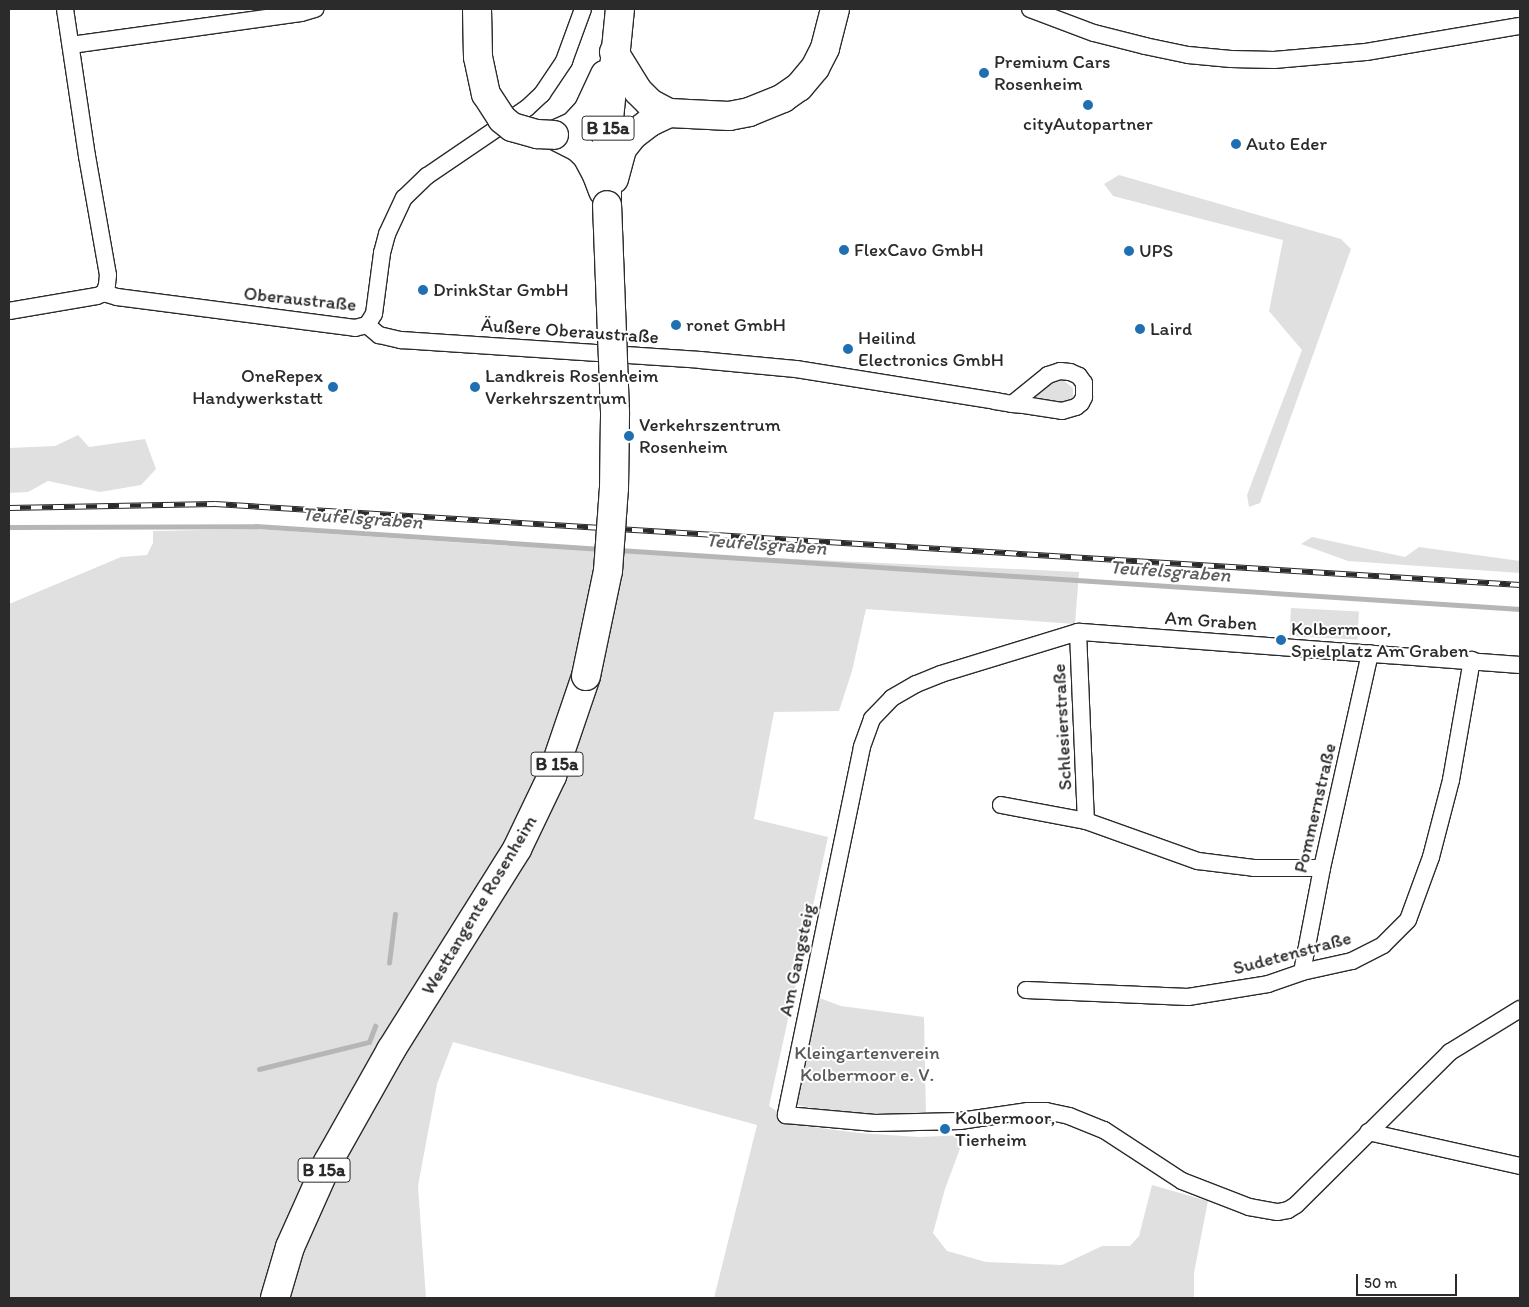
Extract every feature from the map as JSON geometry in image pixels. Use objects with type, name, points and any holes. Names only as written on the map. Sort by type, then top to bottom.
[{"type":"highway","points":[[477,9],[478,56],[486,94],[502,119],[512,127],[530,133],[554,135],[578,147],[587,156],[597,174],[607,205]]},
{"type":"highway","name":"Westtangente Rosenheim","points":[[276,1298],[290,1247],[328,1162],[391,1050],[517,849],[552,776],[586,676],[608,570],[614,488],[614,412],[607,205],[607,139],[614,52],[620,9]]},
{"type":"highway","points":[[614,52],[638,91],[650,103],[669,113],[729,116],[764,108],[799,87],[815,68],[825,48],[835,9]]},
{"type":"highway","points":[[554,135],[574,126],[588,111],[599,93],[614,52]]},
{"type":"highway","points":[[607,205],[622,149],[634,135],[650,122],[669,113]]},
{"type":"street","points":[[9,311],[96,296],[104,292],[107,285],[108,274],[87,156],[65,9]]},
{"type":"street","points":[[71,45],[301,13],[315,9]]},
{"type":"street","name":"Oberaustraße","points":[[104,292],[118,297],[355,328],[367,325],[374,314],[382,253],[387,234],[404,198],[427,176],[526,108],[542,94],[564,60],[583,9]]},
{"type":"street","points":[[1030,9],[1094,33],[1145,46],[1188,55],[1231,59],[1274,60],[1366,52],[1520,26]]},
{"type":"street","name":"Äußere Oberaustraße","points":[[367,325],[379,335],[401,340],[751,364],[1012,404]]},
{"type":"street","name":"Am Graben","points":[[1078,632],[1520,665]]},
{"type":"street","name":"Schlesierstraße","points":[[1078,632],[1086,820]]},
{"type":"street","name":"Am Gangsteig","points":[[1078,632],[941,674],[916,684],[892,698],[872,719],[862,747],[786,1115],[875,1123],[960,1121],[1028,1111],[1046,1111],[1069,1116],[1104,1130],[1182,1181],[1249,1207],[1278,1212],[1288,1210],[1296,1205],[1368,1132]]},
{"type":"street","name":"Pommernstraße","points":[[1302,972],[1322,868],[1370,654]]},
{"type":"street","name":"Sudetenstraße","points":[[1026,990],[1188,997],[1268,984],[1302,972],[1352,961],[1384,945],[1408,920],[1431,857],[1450,780],[1472,660]]},
{"type":"street","name":"Schlesierstraße","points":[[1001,805],[1086,820],[1198,861],[1254,868],[1322,868]]},
{"type":"street","points":[[1368,1132],[1450,1052],[1520,1009]]},
{"type":"street","points":[[1368,1132],[1520,1166]]},
{"type":"green space","points":[[1119,175],[1341,239],[1351,249],[1260,503],[1249,507],[1247,495],[1302,350],[1269,311],[1283,240],[1113,196],[1104,184]]},
{"type":"green space","points":[[1064,381],[1073,388],[1073,396],[1068,402],[1061,404],[1037,399],[1035,396],[1050,383]]},
{"type":"green space","points":[[78,435],[89,447],[145,439],[156,469],[141,485],[100,492],[48,481],[28,492],[9,493],[9,448],[55,446]]},
{"type":"green space","points":[[256,529],[510,546],[1079,572],[1075,624],[866,609],[852,671],[839,711],[774,712],[754,819],[828,837],[769,1106],[797,1125],[859,1133],[919,1137],[965,1135],[945,1189],[933,1233],[947,1251],[986,1262],[1062,1265],[1102,1246],[1130,1246],[1139,1236],[1152,1185],[1208,1201],[1194,1273],[1194,1298],[714,1298],[757,1125],[453,1042],[437,1084],[418,1186],[426,1298],[9,1298],[9,604],[121,557],[147,555],[153,543],[153,531]]},
{"type":"green space","points":[[1312,537],[1405,557],[1419,547],[1520,561],[1520,573],[1348,561],[1301,544]]},
{"type":"green space","points":[[1291,608],[1359,612],[1357,640],[1290,636]]},
{"type":"green space","name":"Kleingartenverein Kolbermoor e. V.","points":[[817,997],[841,1006],[924,1017],[926,1115],[894,1118],[837,1113],[797,1105]]},
{"type":"waterway","name":"Teufelsgraben","points":[[9,527],[256,526],[601,549]]},
{"type":"waterway","name":"Teufelsgraben","points":[[619,550],[1520,609]]},
{"type":"waterway","points":[[389,963],[395,914]]},
{"type":"waterway","points":[[259,1069],[369,1042],[375,1026]]},
{"type":"railway","points":[[9,508],[215,504],[1520,585]]},
{"type":"place","name":"Premium Cars Rosenheim","points":[[984,73]]},
{"type":"place","name":"cityAutopartner","points":[[1088,105]]},
{"type":"place","name":"Auto Eder","points":[[1236,144]]},
{"type":"place","name":"FlexCavo GmbH","points":[[844,250]]},
{"type":"place","name":"UPS","points":[[1129,251]]},
{"type":"place","name":"DrinkStar GmbH","points":[[423,290]]},
{"type":"place","name":"ronet GmbH","points":[[676,325]]},
{"type":"place","name":"Laird","points":[[1140,329]]},
{"type":"place","name":"Heilind Electronics GmbH","points":[[848,349]]},
{"type":"place","name":"OneRepex Handywerkstatt","points":[[333,387]]},
{"type":"place","name":"Landkreis Rosenheim Verkehrszentrum","points":[[475,387]]},
{"type":"place","name":"Verkehrszentrum Rosenheim","points":[[629,436]]},
{"type":"place","name":"Kolbermoor, Spielplatz Am Graben","points":[[1281,640]]},
{"type":"place","name":"Kolbermoor, Tierheim","points":[[945,1129]]}]
